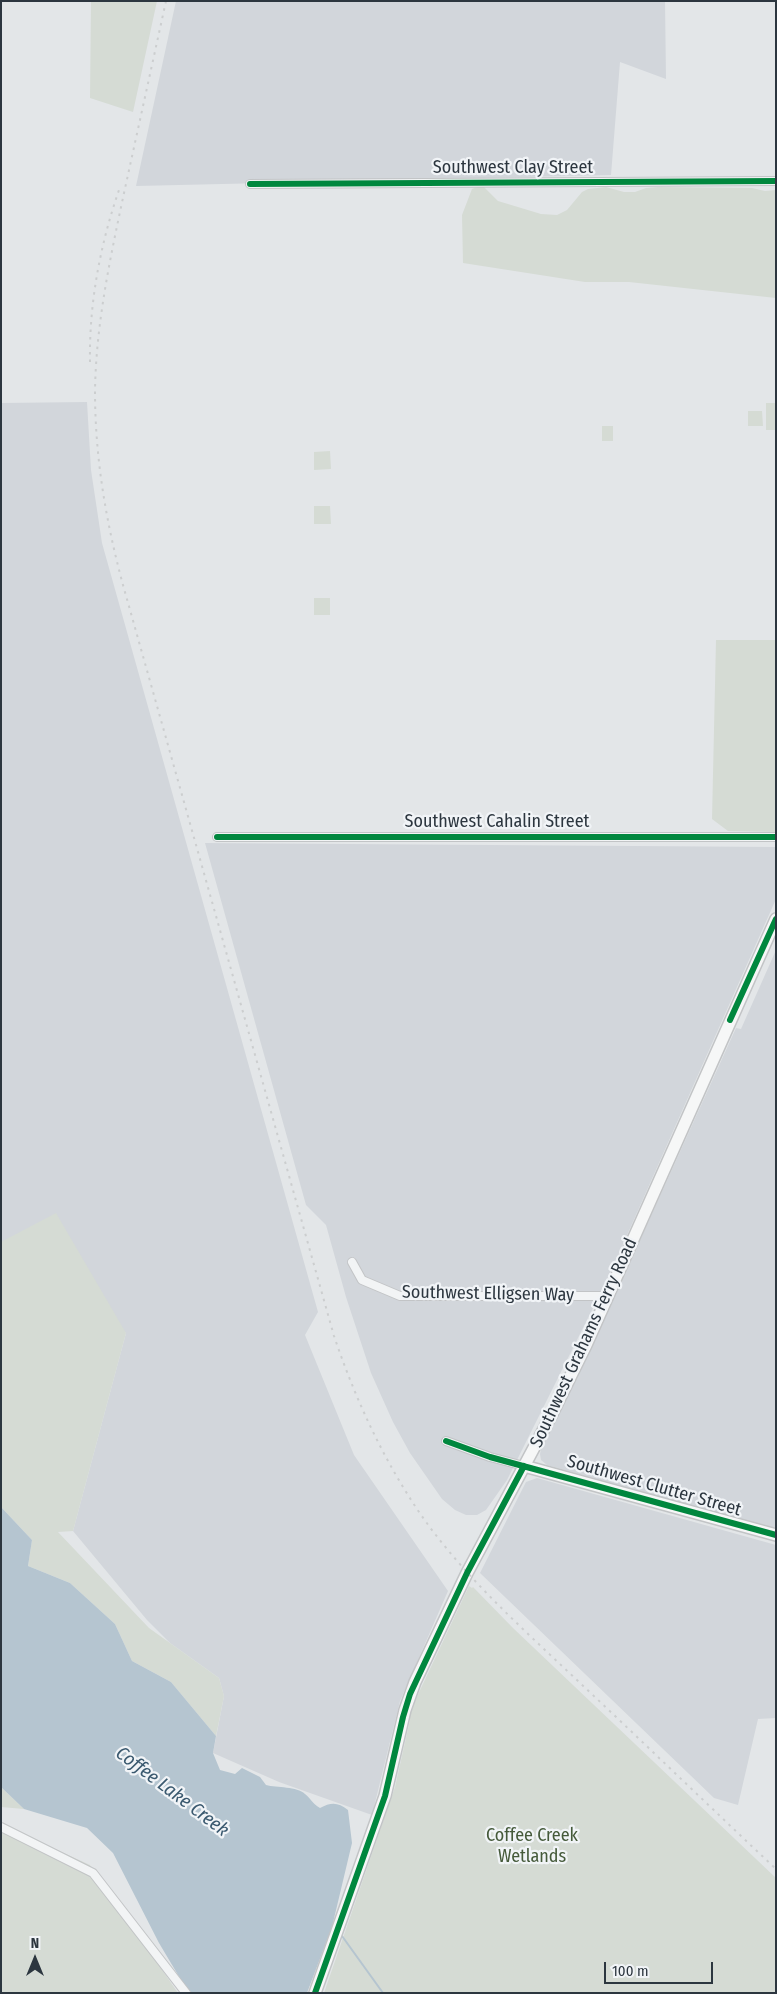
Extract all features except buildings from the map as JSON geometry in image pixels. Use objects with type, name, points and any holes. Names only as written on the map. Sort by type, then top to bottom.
[{"type":"main road","name":"Southwest Grahams Ferry Road","points":[[315,1993],[385,1796],[410,1694],[467,1573],[581,1354],[776,919]]},
{"type":"main road","name":"Southwest Clutter Street","points":[[524,1466],[776,1536]]},
{"type":"street","name":"Southwest Clay Street","points":[[250,184],[776,181]]},
{"type":"street","name":"Southwest Cahalin Street","points":[[217,837],[776,837]]},
{"type":"street","name":"Southwest Elligsen Way","points":[[352,1262],[362,1280],[400,1296],[608,1296]]},
{"type":"street","points":[[446,1441],[490,1457],[524,1466]]},
{"type":"street","points":[[1,1827],[93,1873],[186,1993]]},
{"type":"shaded area","points":[[176,1],[665,1],[666,79],[620,62],[611,175],[136,186]]},
{"type":"shaded area","points":[[87,402],[91,470],[102,543],[318,1312],[305,1335],[354,1455],[448,1591],[400,1701],[372,1815],[279,1782],[213,1753],[224,1696],[219,1678],[170,1643],[147,1620],[73,1531],[126,1333],[1,1242],[1,403]]},
{"type":"shaded area","points":[[205,843],[776,847],[776,899],[608,1278],[507,1480],[486,1510],[477,1515],[466,1515],[455,1510],[442,1499],[410,1453],[393,1422],[371,1373],[346,1297],[326,1225],[306,1205]]},
{"type":"shaded area","points":[[776,950],[776,1529],[547,1465],[541,1460],[540,1454],[542,1445],[613,1300],[736,1028],[741,1029]]},
{"type":"shaded area","points":[[537,1478],[776,1545],[776,1718],[758,1719],[738,1805],[714,1798],[480,1573],[526,1482]]},
{"type":"green space","points":[[91,1],[157,1],[133,112],[90,98]]},
{"type":"green space","points":[[484,187],[498,201],[541,214],[557,215],[567,210],[582,192],[588,189],[606,187],[624,192],[635,192],[646,188],[658,187],[776,190],[776,298],[629,282],[585,282],[463,263],[462,215],[472,189]]},
{"type":"green space","points":[[766,403],[776,403],[776,430],[766,430]]},
{"type":"green space","points":[[748,411],[762,411],[763,426],[748,426]]},
{"type":"green space","points":[[602,426],[613,426],[613,441],[602,441]]},
{"type":"green space","points":[[330,451],[331,469],[314,470],[314,452]]},
{"type":"green space","points":[[314,506],[330,506],[331,524],[314,524]]},
{"type":"green space","points":[[314,598],[330,598],[330,615],[314,615]]},
{"type":"green space","points":[[716,640],[776,640],[776,832],[728,831],[712,819]]},
{"type":"green space","points":[[56,1213],[126,1333],[73,1531],[58,1532],[149,1628],[219,1678],[224,1696],[216,1736],[171,1682],[132,1661],[115,1624],[70,1583],[28,1566],[32,1540],[1,1507],[1,1242]]},
{"type":"green space","name":"Coffee Creek Wetlands","points":[[469,1586],[473,1587],[513,1628],[776,1878],[776,1993],[324,1993],[395,1787],[410,1720],[406,1720]]},
{"type":"green space","points":[[1,1787],[24,1809],[1,1807]]},
{"type":"green space","points":[[1,1824],[90,1865],[178,1993],[1,1993]]},
{"type":"water","points":[[1,1507],[32,1540],[28,1566],[70,1583],[115,1624],[132,1661],[171,1682],[216,1736],[213,1753],[220,1770],[235,1774],[242,1768],[260,1777],[266,1785],[301,1791],[320,1808],[334,1804],[341,1805],[348,1810],[352,1843],[332,1927],[307,1993],[192,1993],[184,1985],[159,1943],[113,1853],[87,1828],[24,1809],[1,1787]]},
{"type":"waterway","name":"Coffee Lake Creek","points":[[342,1936],[383,1993]]},
{"type":"railway","points":[[166,1],[119,218],[101,316],[95,391],[99,465],[111,538],[123,585],[334,1336],[360,1404],[381,1448],[419,1512],[455,1558],[494,1601],[776,1869]]},
{"type":"railway","points":[[90,362],[91,318],[97,275],[106,232],[119,190]]},
{"type":"cycle path","points":[[250,184],[776,181]]},
{"type":"cycle path","points":[[217,837],[776,837]]},
{"type":"cycle path","points":[[730,1020],[776,919]]},
{"type":"cycle path","points":[[446,1441],[490,1457],[776,1535]]},
{"type":"cycle path","points":[[315,1993],[385,1796],[410,1694],[467,1573],[524,1466]]}]
